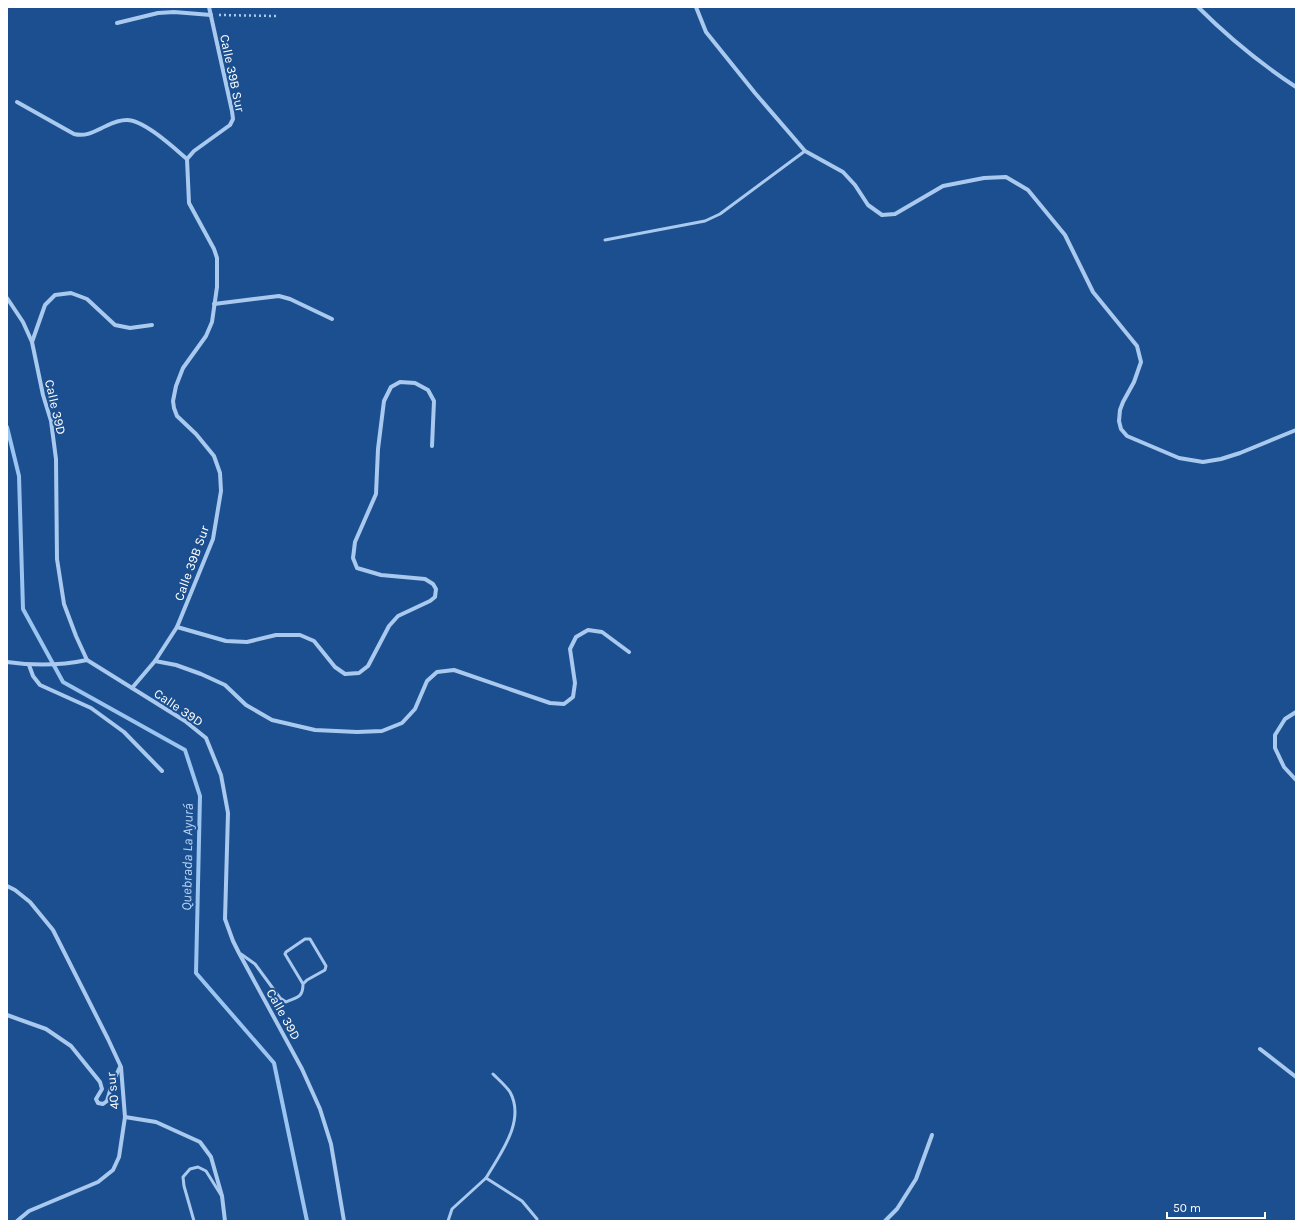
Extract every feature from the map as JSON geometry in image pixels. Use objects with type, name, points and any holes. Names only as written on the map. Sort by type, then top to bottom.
[{"type":"street","name":"Calle 39B Sur","points":[[132,688],[155,661],[177,627],[212,539],[221,492],[220,473],[214,456],[196,434],[177,416],[173,401],[182,368],[206,336],[212,322],[217,287],[217,258],[214,249],[189,203],[187,158],[194,151],[230,125],[233,119],[209,7]]},
{"type":"street","points":[[696,7],[706,32],[755,93],[805,151],[843,172],[855,185],[868,205],[882,215],[895,214],[943,186],[984,178],[1006,177],[1028,190],[1065,235],[1093,292],[1137,346],[1141,362],[1134,382],[1123,402],[1118,420],[1121,429],[1127,436],[1179,458],[1203,462],[1221,459],[1240,453],[1296,430]]},
{"type":"street","points":[[1198,7],[1270,70],[1296,87]]},
{"type":"street","points":[[117,23],[174,12],[211,15]]},
{"type":"street","points":[[17,102],[74,134],[88,135],[113,123],[127,120],[140,123],[187,158]]},
{"type":"street","points":[[32,342],[45,305],[55,295],[71,293],[86,299],[116,325],[130,328],[152,325]]},
{"type":"street","points":[[214,304],[279,296],[290,299],[332,319]]},
{"type":"street","name":"Calle 39D","points":[[7,298],[23,322],[32,342],[43,395],[51,421],[56,459],[57,559],[64,604],[87,660],[186,721],[206,738],[221,775],[228,813],[225,919],[232,941],[302,1069],[320,1109],[331,1144],[344,1221]]},
{"type":"street","points":[[177,627],[226,641],[247,642],[276,636],[300,635],[314,641],[335,667],[345,674],[359,672],[368,666],[389,626],[398,616],[430,601],[435,597],[436,589],[433,584],[425,579],[381,575],[357,568],[353,558],[355,542],[376,494],[378,449],[384,401],[391,387],[400,382],[415,383],[428,390],[434,401],[432,446]]},
{"type":"street","points":[[155,661],[176,665],[225,685],[246,705],[272,720],[315,730],[364,732],[382,731],[402,723],[416,709],[427,681],[437,672],[454,670],[550,703],[564,704],[573,697],[575,683],[570,649],[576,637],[588,630],[602,632],[629,652]]},
{"type":"street","points":[[7,662],[39,665],[67,664],[87,660]]},
{"type":"street","points":[[29,665],[32,676],[40,685],[91,708],[124,732],[162,771]]},
{"type":"street","points":[[1296,712],[1285,719],[1276,734],[1275,748],[1284,767],[1296,780]]},
{"type":"street","name":"40 sur","points":[[7,886],[15,890],[30,902],[53,930],[108,1039],[120,1067],[125,1116],[156,1122],[200,1142],[212,1157],[222,1196],[225,1221]]},
{"type":"street","points":[[7,1016],[46,1029],[72,1046],[94,1072],[100,1082],[102,1088],[96,1099],[98,1103],[103,1104],[107,1101],[112,1084],[120,1067]]},
{"type":"street","points":[[1260,1049],[1296,1077]]},
{"type":"street","points":[[17,1221],[29,1211],[98,1182],[112,1170],[119,1157],[125,1116]]},
{"type":"street","points":[[885,1221],[897,1209],[916,1179],[932,1135]]},
{"type":"lane","points":[[605,240],[705,221],[720,214],[805,151]]},
{"type":"lane","points":[[238,953],[255,964],[280,998],[286,1002],[300,996],[303,992],[303,984],[285,954],[305,939],[310,939],[326,966],[325,970],[307,980],[303,984]]},
{"type":"lane","points":[[448,1221],[452,1209],[486,1178],[510,1133],[516,1115],[514,1102],[510,1091],[493,1074]]},
{"type":"lane","points":[[194,1221],[184,1186],[183,1177],[190,1169],[198,1167],[206,1171],[222,1196]]},
{"type":"lane","points":[[486,1178],[522,1201],[537,1220]]},
{"type":"path","points":[[211,15],[276,16]]},
{"type":"waterway","name":"Quebrada La Ayurá","points":[[7,427],[19,476],[23,609],[63,682],[185,750],[200,796],[196,973],[274,1063],[307,1221]]}]
